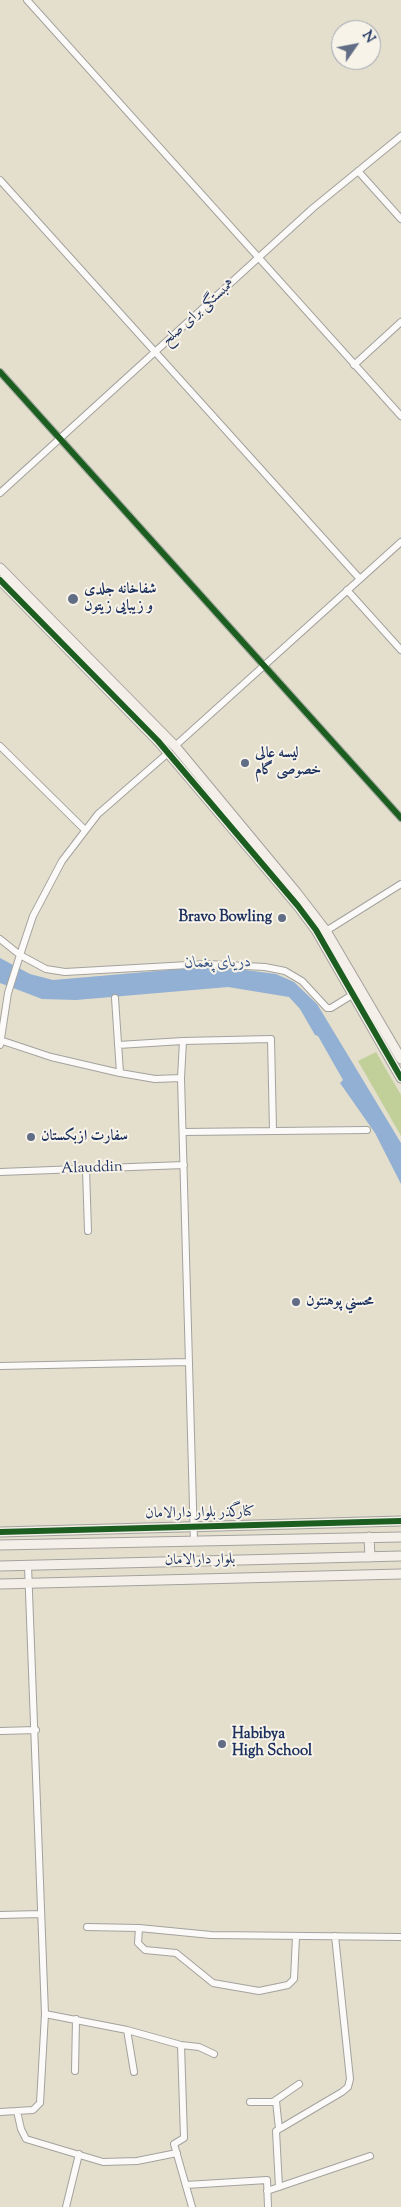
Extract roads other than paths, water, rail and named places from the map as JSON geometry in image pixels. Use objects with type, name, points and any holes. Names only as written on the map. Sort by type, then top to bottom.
[{"type":"main road","points":[[0,568],[172,749],[296,892],[326,931],[388,1046],[401,1078]]},
{"type":"main road","points":[[0,580],[172,749],[316,930],[352,995],[388,1046],[401,1060]]},
{"type":"main road","name":"کنارگذر بلوار دارالامان","points":[[0,1532],[401,1521]]},
{"type":"main road","points":[[70,1530],[71,1543]]},
{"type":"main road","name":"بلوار دارالامان","points":[[0,1545],[401,1536]]},
{"type":"main road","points":[[370,1537],[370,1557]]},
{"type":"main road","name":"بلوار دارالامان","points":[[0,1566],[401,1556]]},
{"type":"main road","points":[[0,1584],[401,1574]]},
{"type":"street","points":[[27,0],[401,416]]},
{"type":"street","name":"همبستگی برای صلح","points":[[0,493],[61,440],[258,259],[358,171],[401,136]]},
{"type":"street","points":[[358,171],[401,219]]},
{"type":"street","points":[[0,180],[360,579]]},
{"type":"street","points":[[354,365],[401,322]]},
{"type":"street","points":[[0,372],[401,818]]},
{"type":"street","points":[[181,1078],[155,1079],[120,1073],[51,1057],[0,1042],[8,993],[19,957],[44,894],[62,861],[98,814],[401,542]]},
{"type":"street","points":[[347,590],[401,650]]},
{"type":"street","points":[[0,746],[84,830]]},
{"type":"street","points":[[326,931],[401,884]]},
{"type":"street","points":[[0,939],[19,957],[46,969],[65,972],[206,964],[265,967],[285,971],[302,980],[326,1008],[331,1008],[352,995]]},
{"type":"street","points":[[116,998],[120,1073]]},
{"type":"street","points":[[118,1046],[183,1041],[271,1039],[273,1130]]},
{"type":"street","points":[[183,1041],[181,1078],[194,1542]]},
{"type":"street","points":[[183,1132],[367,1130]]},
{"type":"street","name":"Alauddin","points":[[0,1172],[184,1165]]},
{"type":"street","points":[[86,1169],[88,1231]]},
{"type":"street","points":[[0,1366],[188,1362]]},
{"type":"street","points":[[0,2112],[33,2110],[40,2104],[44,2014],[36,1730],[28,1566]]},
{"type":"street","points":[[0,1731],[36,1730]]},
{"type":"street","points":[[0,1915],[40,1914]]},
{"type":"street","points":[[87,1927],[138,1928],[211,1935],[401,1937]]},
{"type":"street","points":[[138,1928],[138,1943],[145,1950],[176,1953],[213,1983],[259,1991],[288,1985],[294,1979],[296,1937]]},
{"type":"street","points":[[279,2128],[348,2087],[350,2079],[335,1936]]},
{"type":"street","points":[[44,2014],[127,2030],[182,2045],[199,2046],[214,2054]]},
{"type":"street","points":[[75,2071],[76,2019]]},
{"type":"street","points":[[127,2030],[134,2072]]},
{"type":"street","points":[[182,2045],[184,2138],[174,2143],[192,2207]]},
{"type":"street","points":[[250,2102],[276,2101],[299,2084]]},
{"type":"street","points":[[276,2101],[279,2128],[276,2136],[279,2187]]},
{"type":"street","points":[[17,2111],[21,2129],[26,2139],[103,2162],[137,2161],[177,2153]]},
{"type":"street","points":[[66,2207],[79,2154]]},
{"type":"street","points":[[267,2191],[370,2156]]},
{"type":"street","points":[[186,2185],[267,2180],[268,2207]]},
{"type":"water","points":[[0,958],[30,974],[53,980],[215,966],[276,974],[294,982],[317,1004],[401,1143],[401,1184],[375,1133],[340,1083],[343,1080],[318,1036],[315,1035],[300,1009],[289,997],[228,987],[76,1000],[42,999],[0,983]]},
{"type":"place","name":"شفاخانه جلدی و زیبایی زیتون","points":[[73,599]]},
{"type":"place","name":"لیسه عالی خصوصی گام","points":[[245,763]]},
{"type":"place","name":"Bravo Bowling","points":[[282,918]]},
{"type":"place","name":"سفارت ازبکستان","points":[[31,1137]]},
{"type":"place","name":"محسني پوهنتون","points":[[296,1302]]},
{"type":"place","name":"Habibya High School","points":[[222,1744]]},
{"type":"water label","name":"دریای پغمان","points":[[218,964]]}]
